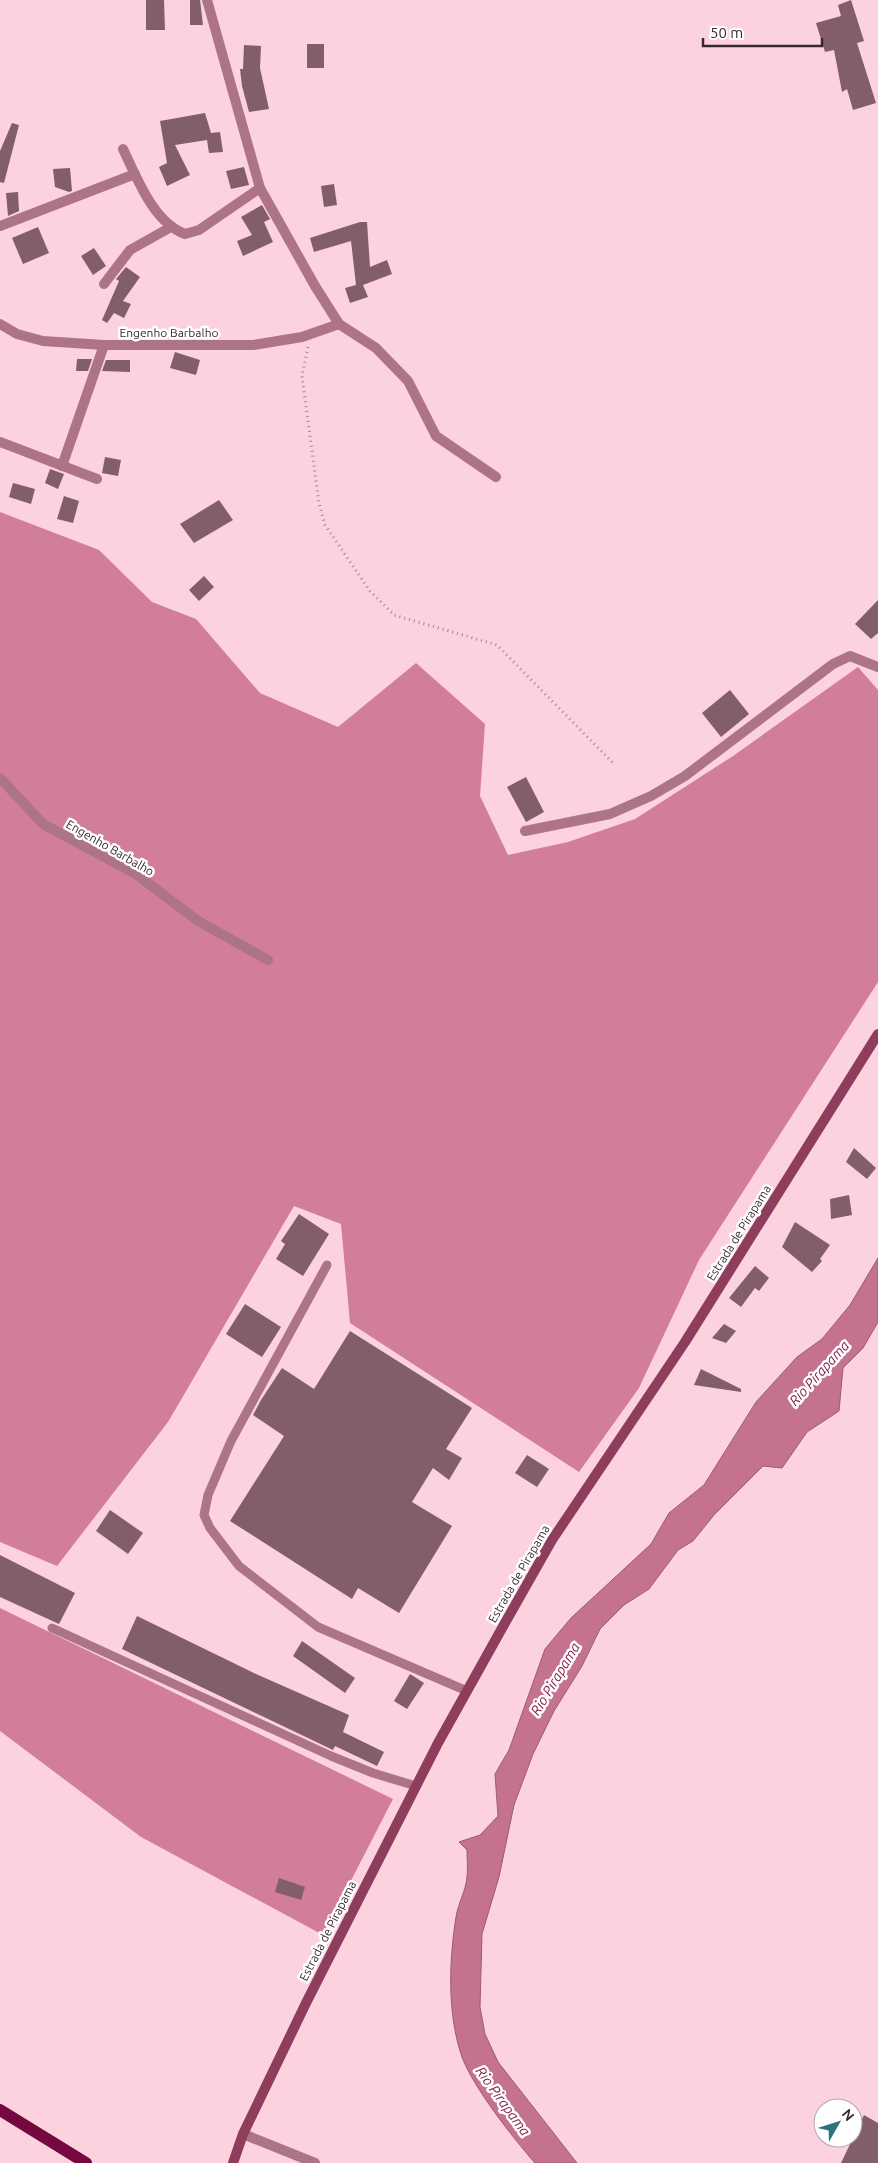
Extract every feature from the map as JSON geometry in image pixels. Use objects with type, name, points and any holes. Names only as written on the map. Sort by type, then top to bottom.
[{"type":"main road","name":"Estrada de Pirapama","points":[[231,2161],[306,2003],[416,1786],[552,1540],[685,1342],[878,1034]]},
{"type":"main road","points":[[0,2110],[86,2163]]},
{"type":"street","points":[[207,0],[260,188],[339,324],[376,348],[408,381],[436,436],[496,477]]},
{"type":"street","points":[[123,149],[141,186],[170,227],[185,234],[199,230],[260,188]]},
{"type":"street","points":[[0,226],[135,174]]},
{"type":"street","points":[[104,284],[130,250],[170,227]]},
{"type":"street","name":"Engenho Barbalho","points":[[0,324],[17,334],[43,341],[104,345],[253,345],[310,335],[339,324]]},
{"type":"street","points":[[62,466],[104,345]]},
{"type":"street","points":[[0,442],[97,479]]},
{"type":"street","points":[[524,831],[610,814],[651,796],[685,776],[833,664],[850,656],[878,667]]},
{"type":"street","name":"Engenho Barbalho","points":[[0,778],[44,824],[136,874],[198,921],[268,960]]},
{"type":"street","points":[[243,2134],[316,2163]]},
{"type":"lane","points":[[327,1265],[230,1441],[208,1495],[204,1515],[210,1528],[239,1566],[318,1627],[467,1691]]},
{"type":"lane","points":[[52,1628],[332,1756],[373,1773],[416,1786]]},
{"type":"path","points":[[310,335],[302,376],[319,503],[325,525],[370,591],[394,615],[497,645],[614,764]]},
{"type":"shaded area","points":[[0,512],[99,550],[152,602],[196,619],[260,693],[338,727],[416,663],[485,724],[480,796],[508,855],[568,842],[635,819],[733,756],[858,667],[878,690],[878,982],[699,1260],[639,1388],[579,1472],[350,1323],[341,1224],[294,1206],[168,1422],[57,1566],[0,1542]]},
{"type":"shaded area","points":[[0,1608],[393,1799],[323,1935],[141,1837],[0,1731]]},
{"type":"water","name":"Rio Pirapama","points":[[878,1258],[878,1322],[863,1348],[843,1368],[839,1411],[807,1432],[782,1468],[763,1466],[714,1515],[693,1541],[678,1550],[649,1589],[624,1605],[600,1629],[582,1666],[554,1711],[533,1754],[514,1805],[499,1877],[482,1934],[480,2007],[485,2034],[498,2062],[577,2163],[535,2163],[505,2126],[475,2083],[467,2069],[457,2040],[452,2005],[452,1951],[458,1907],[467,1877],[467,1850],[459,1842],[480,1835],[498,1816],[495,1774],[509,1750],[545,1649],[571,1618],[651,1544],[669,1513],[704,1485],[756,1402],[797,1357],[822,1339],[850,1305]]},
{"type":"building","points":[[146,0],[164,0],[165,30],[146,30]]},
{"type":"building","points":[[190,0],[200,0],[203,25],[190,25]]},
{"type":"building","points":[[851,0],[864,41],[857,43],[876,103],[853,110],[847,89],[842,92],[834,50],[825,52],[816,23],[841,16],[838,5]]},
{"type":"building","points":[[307,44],[324,44],[324,68],[307,68]]},
{"type":"building","points":[[244,45],[261,46],[260,68],[269,109],[249,112],[242,86],[240,69],[243,69]]},
{"type":"building","points":[[205,113],[211,133],[220,132],[223,152],[209,153],[207,140],[175,145],[190,175],[167,186],[159,167],[167,163],[160,121]]},
{"type":"building","points":[[12,123],[19,125],[4,183],[0,182],[0,151]]},
{"type":"building","points":[[244,167],[249,185],[231,189],[226,171]]},
{"type":"building","points":[[70,168],[72,191],[69,192],[55,187],[53,169]]},
{"type":"building","points":[[334,184],[337,205],[324,207],[321,186]]},
{"type":"building","points":[[18,192],[19,211],[8,216],[6,193]]},
{"type":"building","points":[[262,205],[270,219],[264,222],[273,242],[243,256],[237,241],[252,235],[241,217]]},
{"type":"building","points":[[360,222],[367,222],[370,267],[387,260],[392,274],[363,285],[368,297],[350,303],[345,288],[356,285],[351,241],[314,252],[310,238]]},
{"type":"building","points":[[38,227],[49,253],[23,264],[12,238]]},
{"type":"building","points":[[94,248],[106,266],[93,275],[81,256]]},
{"type":"building","points":[[126,267],[140,277],[123,301],[131,304],[124,318],[114,313],[107,323],[102,320],[119,281],[116,279]]},
{"type":"building","points":[[175,352],[200,360],[196,375],[170,368]]},
{"type":"building","points":[[77,359],[92,359],[88,371],[76,371]]},
{"type":"building","points":[[106,360],[130,360],[130,372],[102,371]]},
{"type":"building","points":[[105,457],[121,460],[118,476],[102,473]]},
{"type":"building","points":[[50,469],[64,474],[58,489],[45,483]]},
{"type":"building","points":[[13,483],[35,489],[31,504],[9,497]]},
{"type":"building","points":[[64,496],[79,501],[73,523],[57,519]]},
{"type":"building","points":[[219,500],[233,520],[194,543],[180,524]]},
{"type":"building","points":[[204,576],[214,587],[199,601],[189,590]]},
{"type":"building","points":[[878,600],[878,633],[871,639],[855,624]]},
{"type":"building","points":[[730,690],[749,714],[721,737],[702,713]]},
{"type":"building","points":[[526,777],[544,812],[526,822],[507,787]]},
{"type":"building","points":[[854,1148],[876,1168],[867,1179],[846,1162]]},
{"type":"building","points":[[849,1195],[852,1215],[831,1219],[830,1199]]},
{"type":"building","points":[[299,1214],[329,1234],[303,1276],[276,1259],[285,1244],[281,1241]]},
{"type":"building","points":[[795,1222],[830,1245],[820,1259],[822,1261],[812,1272],[782,1247]]},
{"type":"building","points":[[755,1266],[769,1278],[759,1291],[755,1288],[741,1307],[729,1298]]},
{"type":"building","points":[[245,1304],[281,1327],[262,1357],[226,1334]]},
{"type":"building","points":[[724,1324],[736,1331],[726,1343],[712,1338]]},
{"type":"building","points":[[350,1331],[472,1408],[446,1449],[462,1458],[449,1480],[433,1468],[412,1502],[452,1526],[399,1613],[358,1588],[352,1599],[230,1521],[284,1436],[253,1415],[261,1400],[282,1368],[314,1389]]},
{"type":"building","points":[[701,1369],[741,1389],[741,1392],[694,1385]]},
{"type":"building","points":[[527,1455],[549,1469],[537,1487],[515,1473]]},
{"type":"building","points":[[110,1510],[143,1533],[128,1554],[96,1531]]},
{"type":"building","points":[[0,1555],[75,1593],[59,1624],[0,1597]]},
{"type":"building","points":[[137,1616],[256,1674],[349,1715],[343,1732],[384,1752],[377,1766],[335,1746],[333,1750],[122,1649]]},
{"type":"building","points":[[302,1641],[355,1678],[345,1693],[293,1656]]},
{"type":"building","points":[[410,1674],[424,1683],[407,1709],[394,1701]]},
{"type":"building","points":[[279,1878],[305,1887],[301,1900],[275,1892]]},
{"type":"building","points":[[864,2115],[878,2123],[878,2163],[841,2163],[848,2148],[863,2148]]}]
